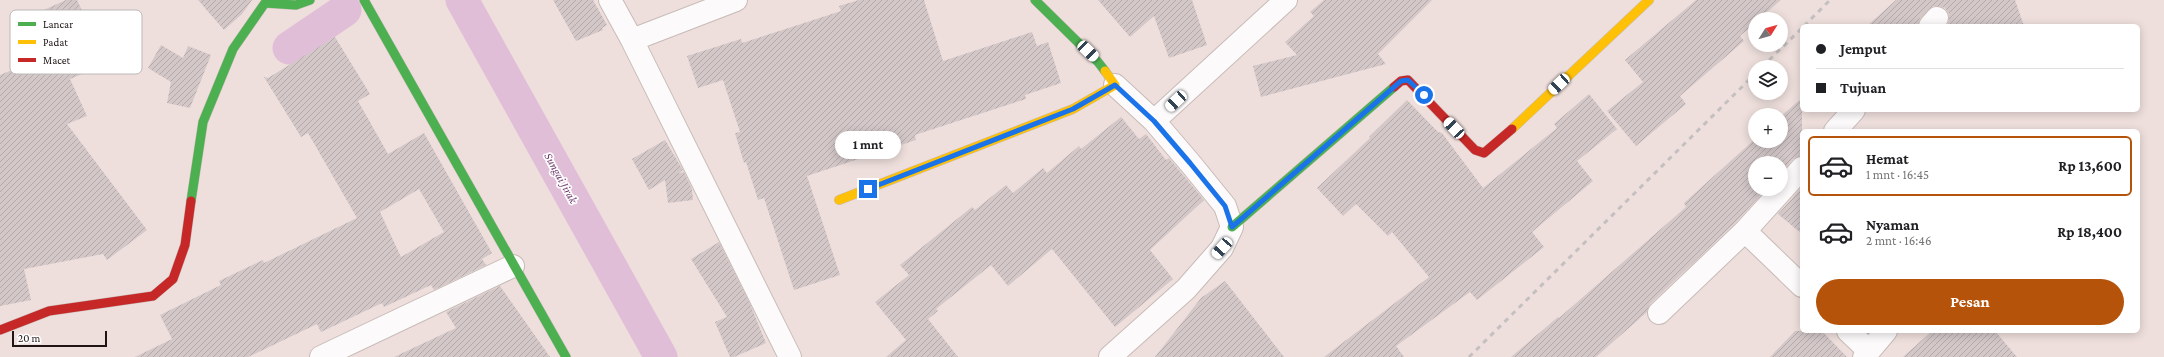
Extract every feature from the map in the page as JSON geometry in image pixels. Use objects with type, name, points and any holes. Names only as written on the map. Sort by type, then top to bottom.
[{"type":"street","points":[[0,330],[49,311],[153,296],[173,279],[185,245],[203,122],[233,49],[266,3],[296,5],[310,0]]},
{"type":"street","points":[[364,0],[380,26],[513,266],[566,357]]},
{"type":"street","points":[[610,0],[632,40],[790,357]]},
{"type":"street","points":[[632,40],[736,0]]},
{"type":"street","points":[[1036,0],[1098,62],[1115,85],[1154,121],[1225,206],[1232,227]]},
{"type":"street","points":[[1154,121],[1286,0]]},
{"type":"street","points":[[1110,357],[1186,288],[1222,248],[1232,227],[1401,81],[1408,80],[1413,84],[1475,150],[1484,153],[1493,147],[1649,0]]},
{"type":"street","points":[[839,200],[1073,109],[1115,85]]},
{"type":"street","points":[[1837,129],[1852,112]]},
{"type":"street","points":[[1659,314],[1745,231],[1800,170]]},
{"type":"street","points":[[1745,231],[1800,284]]},
{"type":"street","points":[[321,357],[513,266]]},
{"type":"street","points":[[1850,333],[1866,354],[1884,333]]},
{"type":"building","points":[[66,0],[77,0],[82,10],[44,10]]},
{"type":"building","points":[[198,0],[252,0],[242,14],[224,30]]},
{"type":"building","points":[[553,0],[593,0],[607,25],[602,28],[603,30],[576,41]]},
{"type":"building","points":[[859,0],[924,0],[943,61],[1032,32],[1037,46],[1048,42],[1061,83],[1025,95],[1026,99],[915,135],[916,140],[807,176],[840,275],[794,290],[764,198],[758,200],[746,162],[744,163],[735,133],[740,132],[723,80],[698,88],[687,56],[741,39],[742,43],[841,11],[839,6]]},
{"type":"building","points":[[1098,0],[1192,0],[1207,45],[1169,58],[1154,16],[1130,37]]},
{"type":"building","points":[[1324,0],[1432,0],[1378,54],[1386,64],[1261,97],[1253,66],[1297,55],[1285,42],[1314,16],[1310,12]]},
{"type":"building","points":[[1696,0],[1781,0],[1767,12],[1748,12],[1748,29],[1740,36],[1744,41],[1680,96],[1686,104],[1636,146],[1607,111],[1643,82],[1625,60]]},
{"type":"building","points":[[1896,0],[2015,0],[2023,24],[1948,24],[1949,14],[1945,8],[1933,6],[1920,18],[1918,24],[1869,24]]},
{"type":"building","points":[[335,37],[370,94],[358,101],[388,154],[424,133],[492,253],[482,259],[486,265],[434,290],[431,285],[384,307],[382,303],[321,332],[317,324],[248,357],[135,357],[172,339],[160,315],[221,285],[219,281],[263,260],[264,263],[357,218],[308,133],[301,137],[264,77],[268,78]],"holes":[[[419,189],[444,232],[401,257],[380,212]]]},
{"type":"building","points":[[161,45],[183,58],[188,46],[211,55],[190,108],[167,103],[171,82],[148,68]]},
{"type":"building","points":[[10,71],[10,74],[82,74],[70,79],[87,116],[67,124],[147,230],[107,260],[103,254],[24,269],[31,300],[0,306],[0,75]]},
{"type":"building","points":[[1589,94],[1617,129],[1577,161],[1593,181],[1532,232],[1544,247],[1477,300],[1470,292],[1396,346],[1404,357],[1324,357],[1429,277],[1392,232],[1388,236],[1356,204],[1343,216],[1317,188],[1370,138],[1369,137],[1407,100],[1438,132],[1442,133],[1483,188],[1557,128],[1554,124]]},
{"type":"building","points":[[1800,100],[1802,129],[1800,129],[1800,157],[1793,159],[1788,165],[1788,156],[1748,156],[1748,196],[1760,196],[1736,222],[1650,304],[1647,312],[1596,357],[1511,357],[1558,317],[1559,318],[1686,207],[1684,203],[1748,145],[1748,148],[1788,148],[1788,110]]},
{"type":"building","points":[[1121,117],[1139,139],[1146,134],[1166,160],[1169,158],[1204,200],[1150,250],[1173,279],[1115,327],[1052,249],[1008,286],[991,265],[936,309],[938,311],[928,319],[958,357],[886,357],[906,340],[875,302],[909,275],[900,265],[972,207],[975,210],[1006,185],[1013,193],[1043,168],[1047,173],[1079,146],[1081,149]]},
{"type":"building","points":[[665,140],[683,170],[678,173],[684,172],[692,189],[693,200],[668,203],[665,180],[649,190],[632,159]]},
{"type":"building","points":[[1800,189],[1800,232],[1778,214]]},
{"type":"building","points":[[719,242],[750,304],[766,343],[734,357],[730,357],[715,322],[727,317],[691,259]]},
{"type":"building","points":[[1225,281],[1284,357],[1155,357],[1201,298]]},
{"type":"building","points":[[500,286],[550,357],[394,357],[456,328],[446,312]]},
{"type":"building","points":[[1795,331],[1800,331],[1800,333],[1824,333],[1847,357],[1770,357]]},
{"type":"building","points":[[1930,333],[1997,333],[2017,357],[1903,357]]},
{"type":"waterway","name":"Sungai Jirak","points":[[462,0],[661,357]]},
{"type":"waterway","points":[[289,48],[345,10]]},
{"type":"railway","points":[[1806,24],[1830,0]]},
{"type":"railway","points":[[1769,60],[1800,30]]},
{"type":"railway","points":[[1469,357],[1748,81]]},
{"type":"traffic: fast","points":[[191,201],[203,122],[233,49],[265,3],[296,5],[310,0]]},
{"type":"traffic: fast","points":[[364,0],[566,357]]},
{"type":"traffic: fast","points":[[1035,0],[1098,62],[1105,71]]},
{"type":"traffic: fast","points":[[1232,227],[1394,87]]},
{"type":"traffic: slow","points":[[1512,129],[1649,0]]},
{"type":"traffic: slow","points":[[839,200],[1073,109],[1115,85],[1105,71]]},
{"type":"traffic: jam","points":[[1394,87],[1401,81],[1408,80],[1475,150],[1484,153],[1512,129]]},
{"type":"traffic: jam","points":[[0,330],[49,311],[153,296],[173,279],[185,245],[191,201]]},
{"type":"route","points":[[868,189],[1073,109],[1115,85],[1154,121],[1190,163],[1225,206],[1232,227],[1401,81],[1408,80],[1424,95]]}]
